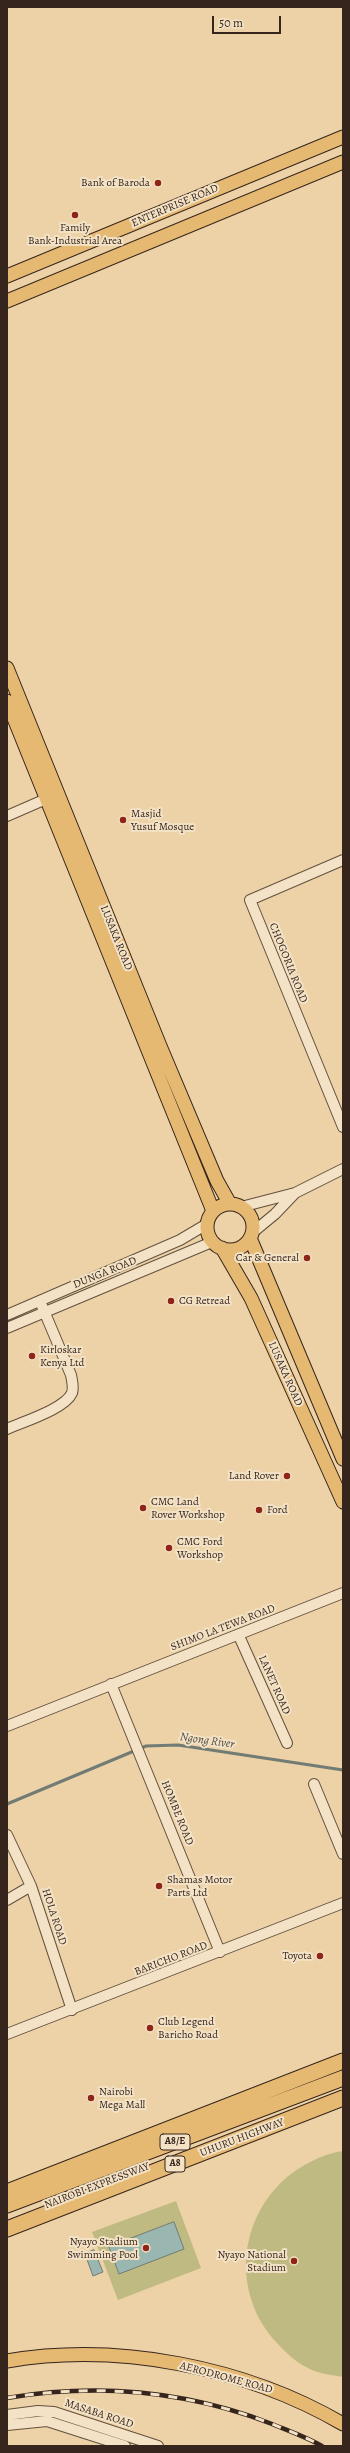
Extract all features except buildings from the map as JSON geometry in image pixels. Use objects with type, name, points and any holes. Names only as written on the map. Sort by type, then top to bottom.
[{"type":"highway","points":[[7,2192],[343,2060]]},
{"type":"highway","name":"NAIROBI EXPRESSWAY","points":[[7,2205],[343,2078]]},
{"type":"highway","name":"NAIROBI EXPRESSWAY","points":[[7,2220],[343,2092]]},
{"type":"highway","name":"UHURU HIGHWAY","points":[[7,2229],[343,2098]]},
{"type":"main road","name":"ENTERPRISE ROAD","points":[[7,276],[343,137]]},
{"type":"main road","name":"ENTERPRISE ROAD","points":[[7,301],[343,162]]},
{"type":"main road","name":"LUSAKA ROAD","points":[[7,668],[160,1046],[217,1181],[236,1205]]},
{"type":"main road","name":"LUSAKA ROAD","points":[[7,701],[213,1211]]},
{"type":"main road","points":[[236,1205],[251,1218],[251,1235],[243,1246],[237,1249],[217,1245],[207,1232],[207,1224],[213,1211],[219,1206],[236,1205]]},
{"type":"main road","name":"LUSAKA ROAD","points":[[251,1235],[343,1459]]},
{"type":"main road","name":"LUSAKA ROAD","points":[[217,1245],[251,1298],[343,1502]]},
{"type":"main road","name":"AERODROME ROAD","points":[[7,2361],[38,2356],[87,2355],[141,2358],[174,2363],[204,2370],[275,2391],[299,2400],[343,2424]]},
{"type":"street","points":[[7,816],[46,799]]},
{"type":"street","name":"CHOGORIA ROAD","points":[[343,860],[250,900],[343,1127]]},
{"type":"street","points":[[236,1205],[295,1193],[343,1169]]},
{"type":"street","points":[[251,1235],[275,1214],[295,1193]]},
{"type":"street","name":"DUNGA ROAD","points":[[7,1315],[180,1240],[207,1224]]},
{"type":"street","name":"DUNGA ROAD","points":[[7,1328],[44,1311],[217,1245]]},
{"type":"street","points":[[7,1429],[56,1408],[71,1394],[73,1385],[71,1375],[40,1300]]},
{"type":"street","name":"SHIMO LA TEWA ROAD","points":[[7,1726],[111,1684],[239,1636],[343,1593]]},
{"type":"street","name":"LANET ROAD","points":[[239,1636],[287,1743]]},
{"type":"street","name":"HOMBE ROAD","points":[[111,1684],[220,1952]]},
{"type":"street","points":[[314,1784],[343,1854]]},
{"type":"street","name":"HOLA ROAD","points":[[7,1834],[31,1886],[72,2010]]},
{"type":"street","points":[[7,1900],[31,1886]]},
{"type":"street","name":"BARICHO ROAD","points":[[7,2034],[343,1904]]},
{"type":"street","name":"MASABA ROAD","points":[[7,2415],[38,2410],[54,2412],[158,2446]]},
{"type":"street","name":"MASABA ROAD","points":[[7,2425],[47,2422],[125,2446]]},
{"type":"shaded area","name":"Nyayo National Stadium","points":[[343,2151],[343,2377],[314,2371],[292,2358],[277,2343],[261,2322],[251,2299],[247,2275],[247,2251],[253,2227],[263,2205],[278,2186],[298,2169],[320,2157]]},
{"type":"shaded area","name":"Nyayo Stadium Swimming Pool","points":[[176,2201],[201,2268],[118,2300],[92,2232]]},
{"type":"water","points":[[174,2222],[184,2249],[119,2274],[109,2247]]},
{"type":"water","points":[[94,2250],[103,2272],[93,2276],[85,2254]]},
{"type":"waterway","name":"Ngong River","points":[[7,1804],[146,1746],[178,1745],[343,1770]]},
{"type":"railway","points":[[7,2398],[41,2393],[74,2391],[108,2391],[175,2397],[240,2413],[272,2424],[322,2446]]},
{"type":"place","name":"Bank of Baroda","points":[[158,183]]},
{"type":"place","name":"Family Bank-Industrial Area","points":[[75,215]]},
{"type":"place","name":"Masjid Yusuf Mosque","points":[[123,820]]},
{"type":"place","name":"Car & General","points":[[307,1258]]},
{"type":"place","name":"CG Retread","points":[[171,1301]]},
{"type":"place","name":"Kirloskar Kenya Ltd","points":[[32,1356]]},
{"type":"place","name":"Land Rover","points":[[287,1476]]},
{"type":"place","name":"CMC Land Rover Workshop","points":[[143,1508]]},
{"type":"place","name":"Ford","points":[[259,1510]]},
{"type":"place","name":"CMC Ford Workshop","points":[[169,1548]]},
{"type":"place","name":"Shamas Motor Parts Ltd","points":[[159,1886]]},
{"type":"place","name":"Toyota","points":[[320,1956]]},
{"type":"place","name":"Club Legend Baricho Road","points":[[150,2028]]},
{"type":"place","name":"Nairobi Mega Mall","points":[[91,2098]]},
{"type":"place","name":"Nyayo Stadium Swimming Pool","points":[[146,2248]]},
{"type":"place","name":"Nyayo National Stadium","points":[[294,2261]]}]
